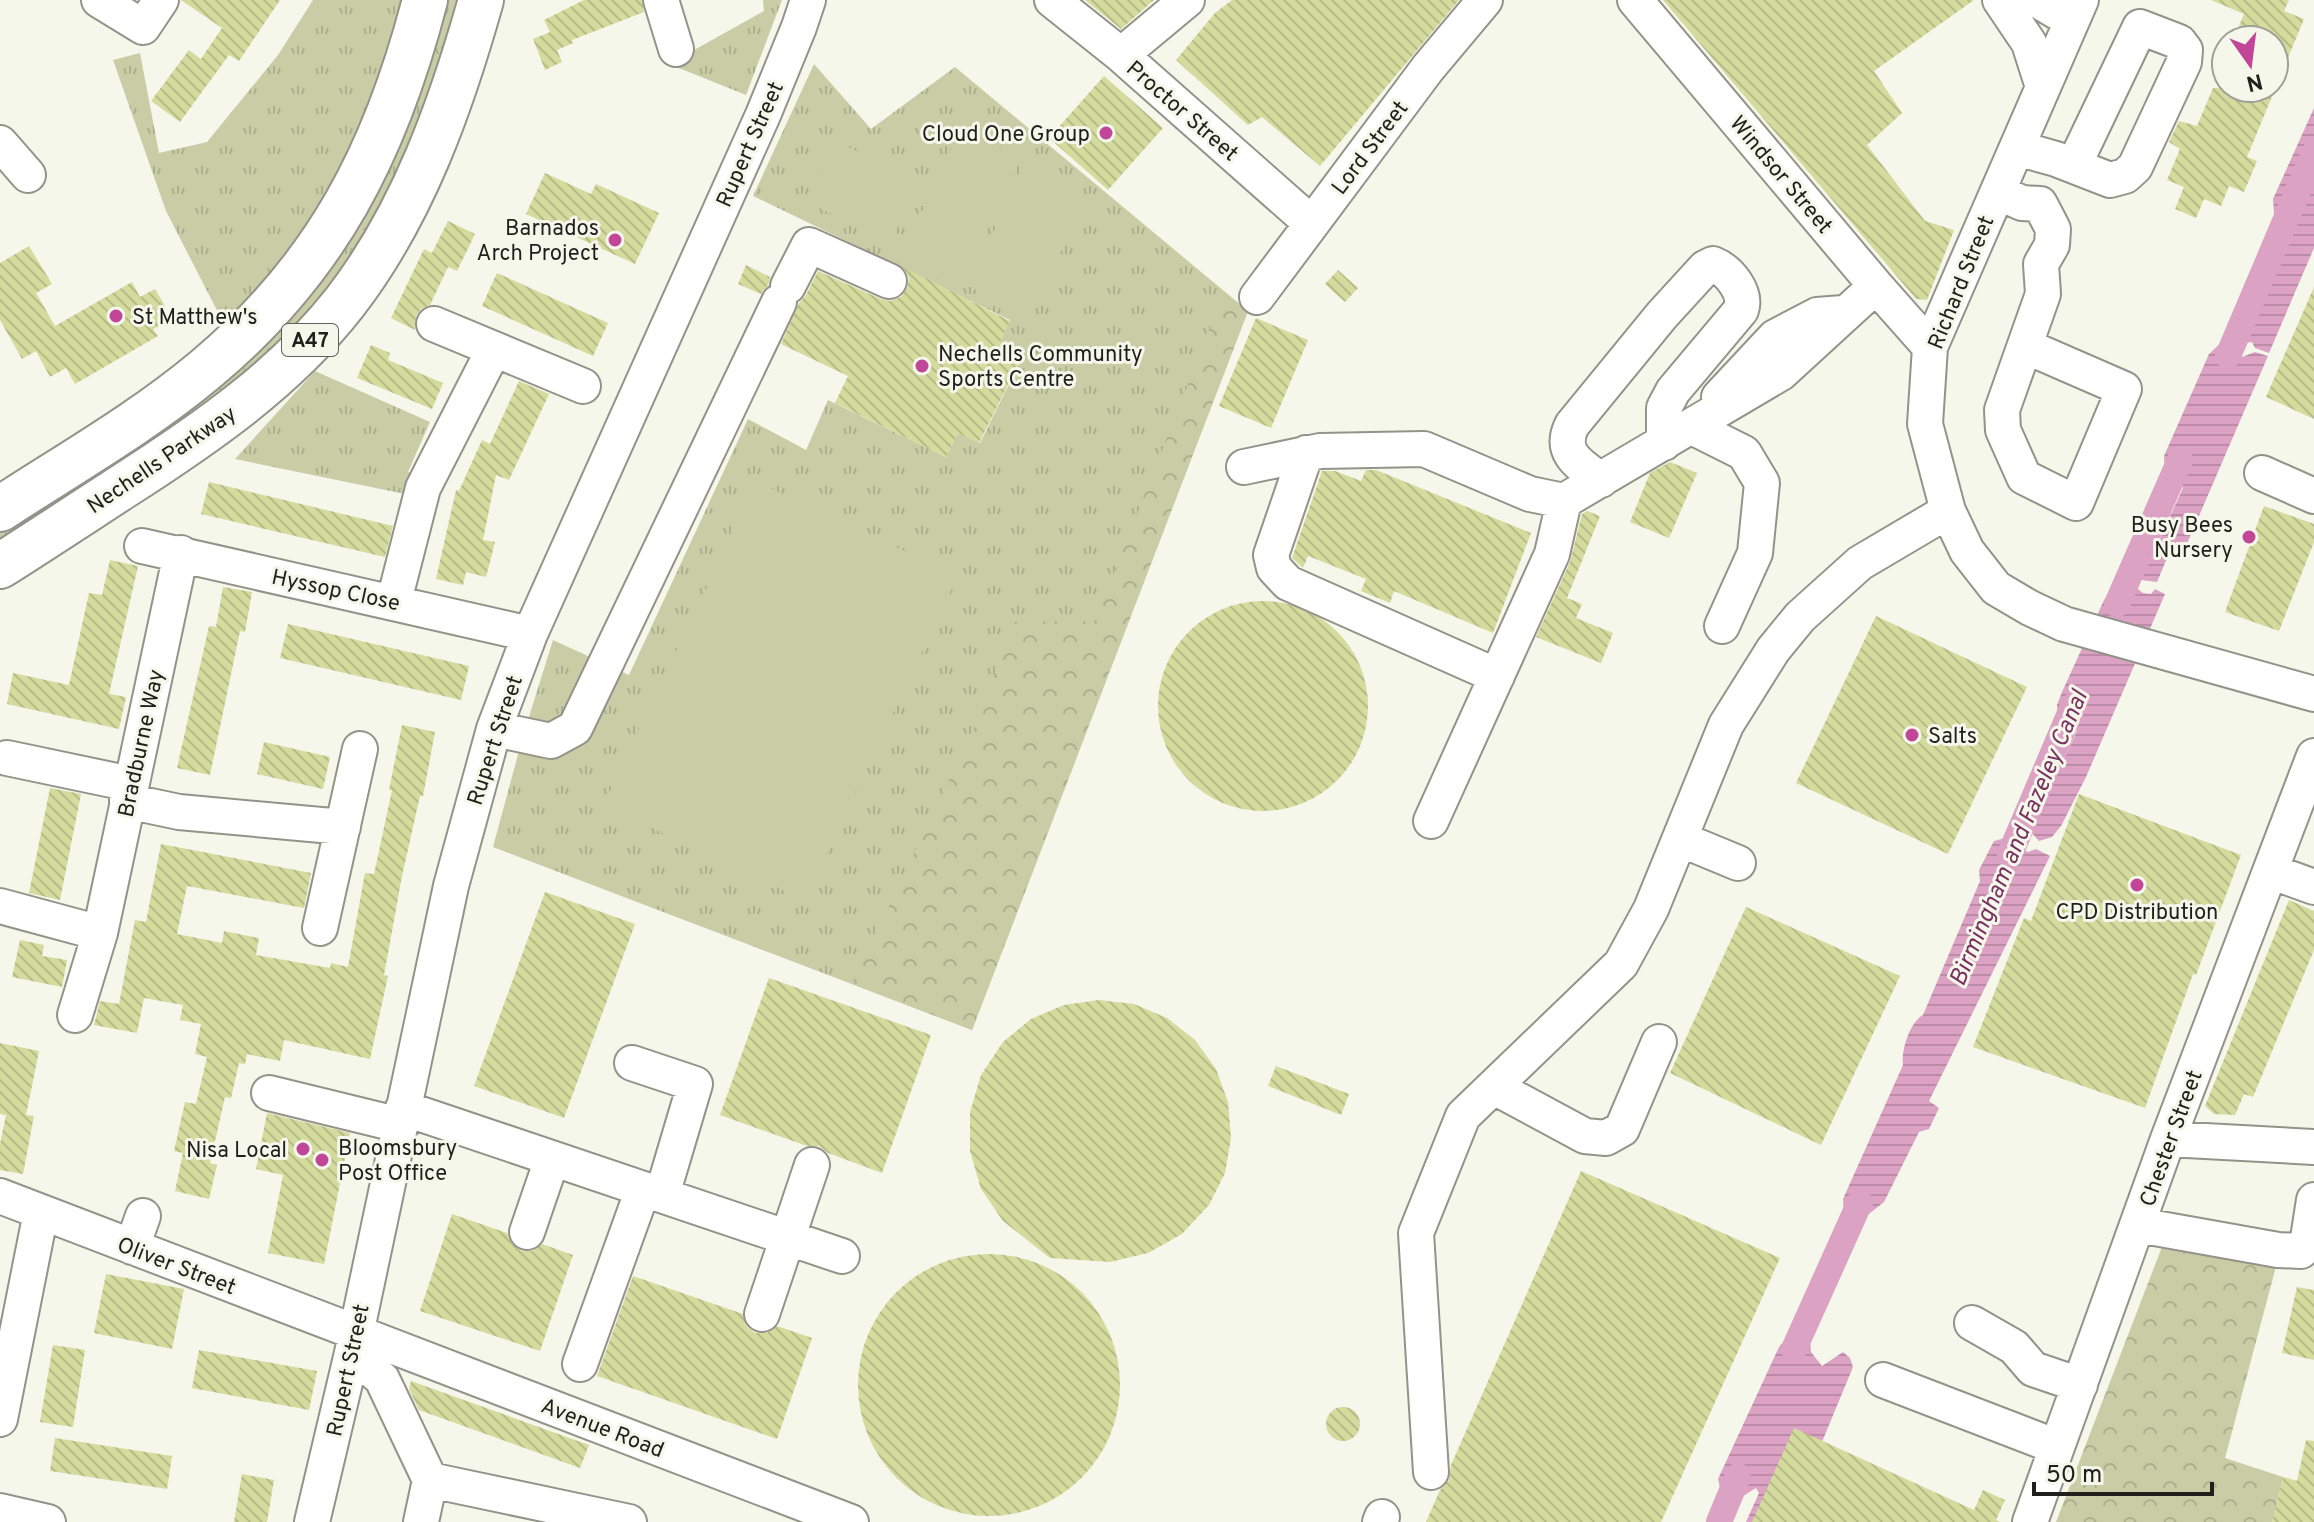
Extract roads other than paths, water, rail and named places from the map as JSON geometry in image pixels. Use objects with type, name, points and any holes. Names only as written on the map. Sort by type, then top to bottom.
[{"type":"main road","name":"A47","points":[[0,509],[153,409],[204,370],[257,323],[310,262],[337,222],[378,138],[401,84],[425,0]]},
{"type":"main road","name":"Nechells Parkway","points":[[0,566],[206,432],[304,346],[344,303],[391,231],[423,168],[451,100],[481,0]]},
{"type":"street","points":[[99,0],[143,27],[161,0]]},
{"type":"street","points":[[661,0],[676,49]]},
{"type":"street","name":"Rupert Street","points":[[312,1522],[451,886],[494,729],[530,634],[763,115],[808,0]]},
{"type":"street","name":"Proctor Street","points":[[1052,0],[1121,55],[1311,223]]},
{"type":"street","points":[[1121,55],[1187,0]]},
{"type":"street","name":"Lord Street","points":[[1257,297],[1428,68],[1485,0]]},
{"type":"street","name":"Windsor Street","points":[[1635,0],[1930,347]]},
{"type":"street","points":[[2000,0],[2029,43],[2043,87]]},
{"type":"street","points":[[2037,0],[2057,12],[2075,12]]},
{"type":"street","points":[[2029,43],[2075,12]]},
{"type":"street","name":"Richard Street","points":[[2075,12],[2017,148],[2010,197],[1930,347],[1925,424],[1948,511],[1967,551],[1996,588],[2030,608],[2064,624],[2314,694]]},
{"type":"street","points":[[0,143],[28,175]]},
{"type":"street","points":[[2017,148],[2074,165]]},
{"type":"street","points":[[2010,197],[2029,221],[2051,226],[2052,245],[2041,264],[2043,294],[2002,410],[2003,430],[2024,477],[2076,503],[2124,389],[2025,346]]},
{"type":"street","points":[[494,729],[551,741],[575,728],[809,245],[889,281]]},
{"type":"street","points":[[1601,480],[1577,463],[1568,450],[1566,437],[1572,425],[1662,315],[1705,268],[1713,264],[1720,267],[1742,292],[1744,300],[1741,310],[1673,391],[1664,408],[1678,435],[1744,453],[1762,483],[1755,553],[1722,626]]},
{"type":"street","points":[[1244,467],[1306,453],[1424,449],[1530,494],[1564,501],[1781,373],[1876,286]]},
{"type":"street","points":[[434,324],[583,386]]},
{"type":"street","points":[[394,601],[423,488],[494,349]]},
{"type":"street","points":[[1306,453],[1271,555],[1274,568],[1288,583],[1497,676]]},
{"type":"street","points":[[2262,473],[2314,496]]},
{"type":"street","points":[[1431,821],[1552,554],[1564,501]]},
{"type":"street","points":[[1431,1472],[1416,1233],[1463,1116],[1621,964],[1651,909],[1726,725],[1773,650],[1800,617],[1860,563],[1948,511]]},
{"type":"street","name":"Hyssop Close","points":[[142,546],[530,634]]},
{"type":"street","name":"Bradburne Way","points":[[75,1015],[100,933],[181,553]]},
{"type":"street","points":[[320,928],[360,749]]},
{"type":"street","name":"Chester Street","points":[[2030,1522],[2168,1139],[2314,756]]},
{"type":"street","points":[[7,758],[129,792],[179,812],[343,827]]},
{"type":"street","points":[[1680,839],[1738,863]]},
{"type":"street","points":[[2270,871],[2314,887]]},
{"type":"street","points":[[0,906],[100,933]]},
{"type":"street","points":[[1494,1087],[1585,1136],[1606,1138],[1622,1129],[1659,1042]]},
{"type":"street","points":[[580,1364],[695,1084],[632,1063]]},
{"type":"street","points":[[269,1093],[402,1117],[552,1159],[842,1256]]},
{"type":"street","points":[[2168,1139],[2314,1147]]},
{"type":"street","points":[[527,1232],[552,1159]]},
{"type":"street","points":[[762,1314],[812,1165]]},
{"type":"street","name":"Oliver Street","points":[[0,1196],[41,1212],[137,1232],[353,1343]]},
{"type":"street","points":[[2138,1225],[2265,1248],[2301,1251],[2307,1245],[2314,1200]]},
{"type":"street","points":[[2,1401],[41,1212]]},
{"type":"street","points":[[1972,1323],[2014,1347],[2033,1369],[2080,1385]]},
{"type":"street","points":[[353,1343],[382,1379],[430,1480],[421,1522]]},
{"type":"street","name":"Avenue Road","points":[[353,1343],[851,1522]]},
{"type":"street","points":[[1883,1380],[2057,1447]]},
{"type":"street","points":[[430,1480],[629,1522]]},
{"type":"street","points":[[0,1511],[48,1522]]},
{"type":"water","points":[[2314,108],[2314,248],[2269,353],[2255,348],[2252,342],[2244,343],[2293,232],[2291,227],[2276,243],[2273,199]]},
{"type":"water","points":[[2240,325],[2238,343],[2242,357],[2255,352],[2268,356],[2183,553],[2170,551],[2157,582],[2141,580],[2183,488],[2180,479],[2166,492],[2164,456],[2209,354]]},
{"type":"water","points":[[2130,571],[2132,584],[2143,593],[2151,594],[2155,589],[2165,594],[2086,777],[2061,826],[2052,837],[2039,841],[2031,832],[2077,731],[2075,726],[2060,739],[2057,705],[2104,600]]},
{"type":"water","points":[[2023,821],[2023,850],[2036,849],[2050,856],[1929,1101],[1939,1108],[1929,1129],[1919,1132],[1884,1202],[1846,1232],[1843,1199],[1903,1065],[1907,1037],[1923,1015],[1980,881],[1979,870],[1994,841],[2009,837]]},
{"type":"water","points":[[1808,1316],[1811,1352],[1822,1366],[1843,1352],[1850,1358],[1853,1367],[1822,1442],[1756,1522],[1746,1522],[1759,1493],[1756,1488],[1725,1507],[1718,1479],[1779,1347]]},
{"type":"waterway","name":"Birmingham and Fazeley Canal","points":[[2228,356],[2314,153]]},
{"type":"waterway","name":"Birmingham and Fazeley Canal","points":[[2117,604],[2180,460]]},
{"type":"waterway","name":"Birmingham and Fazeley Canal","points":[[2010,854],[2073,706]]},
{"type":"waterway","name":"Birmingham and Fazeley Canal","points":[[1794,1349],[1860,1202]]},
{"type":"waterway","name":"Birmingham and Fazeley Canal","points":[[1719,1522],[1738,1476]]},
{"type":"place","name":"Cloud One Group","points":[[1106,133]]},
{"type":"place","name":"Barnados Arch Project","points":[[615,240]]},
{"type":"place","name":"St Matthew's","points":[[116,316]]},
{"type":"place","name":"Nechells Community Sports Centre","points":[[922,366]]},
{"type":"place","name":"Busy Bees Nursery","points":[[2249,537]]},
{"type":"place","name":"Salts","points":[[1912,735]]},
{"type":"place","name":"CPD Distribution","points":[[2137,885]]},
{"type":"place","name":"Nisa Local","points":[[303,1149]]},
{"type":"place","name":"Bloomsbury Post Office","points":[[322,1160]]}]
